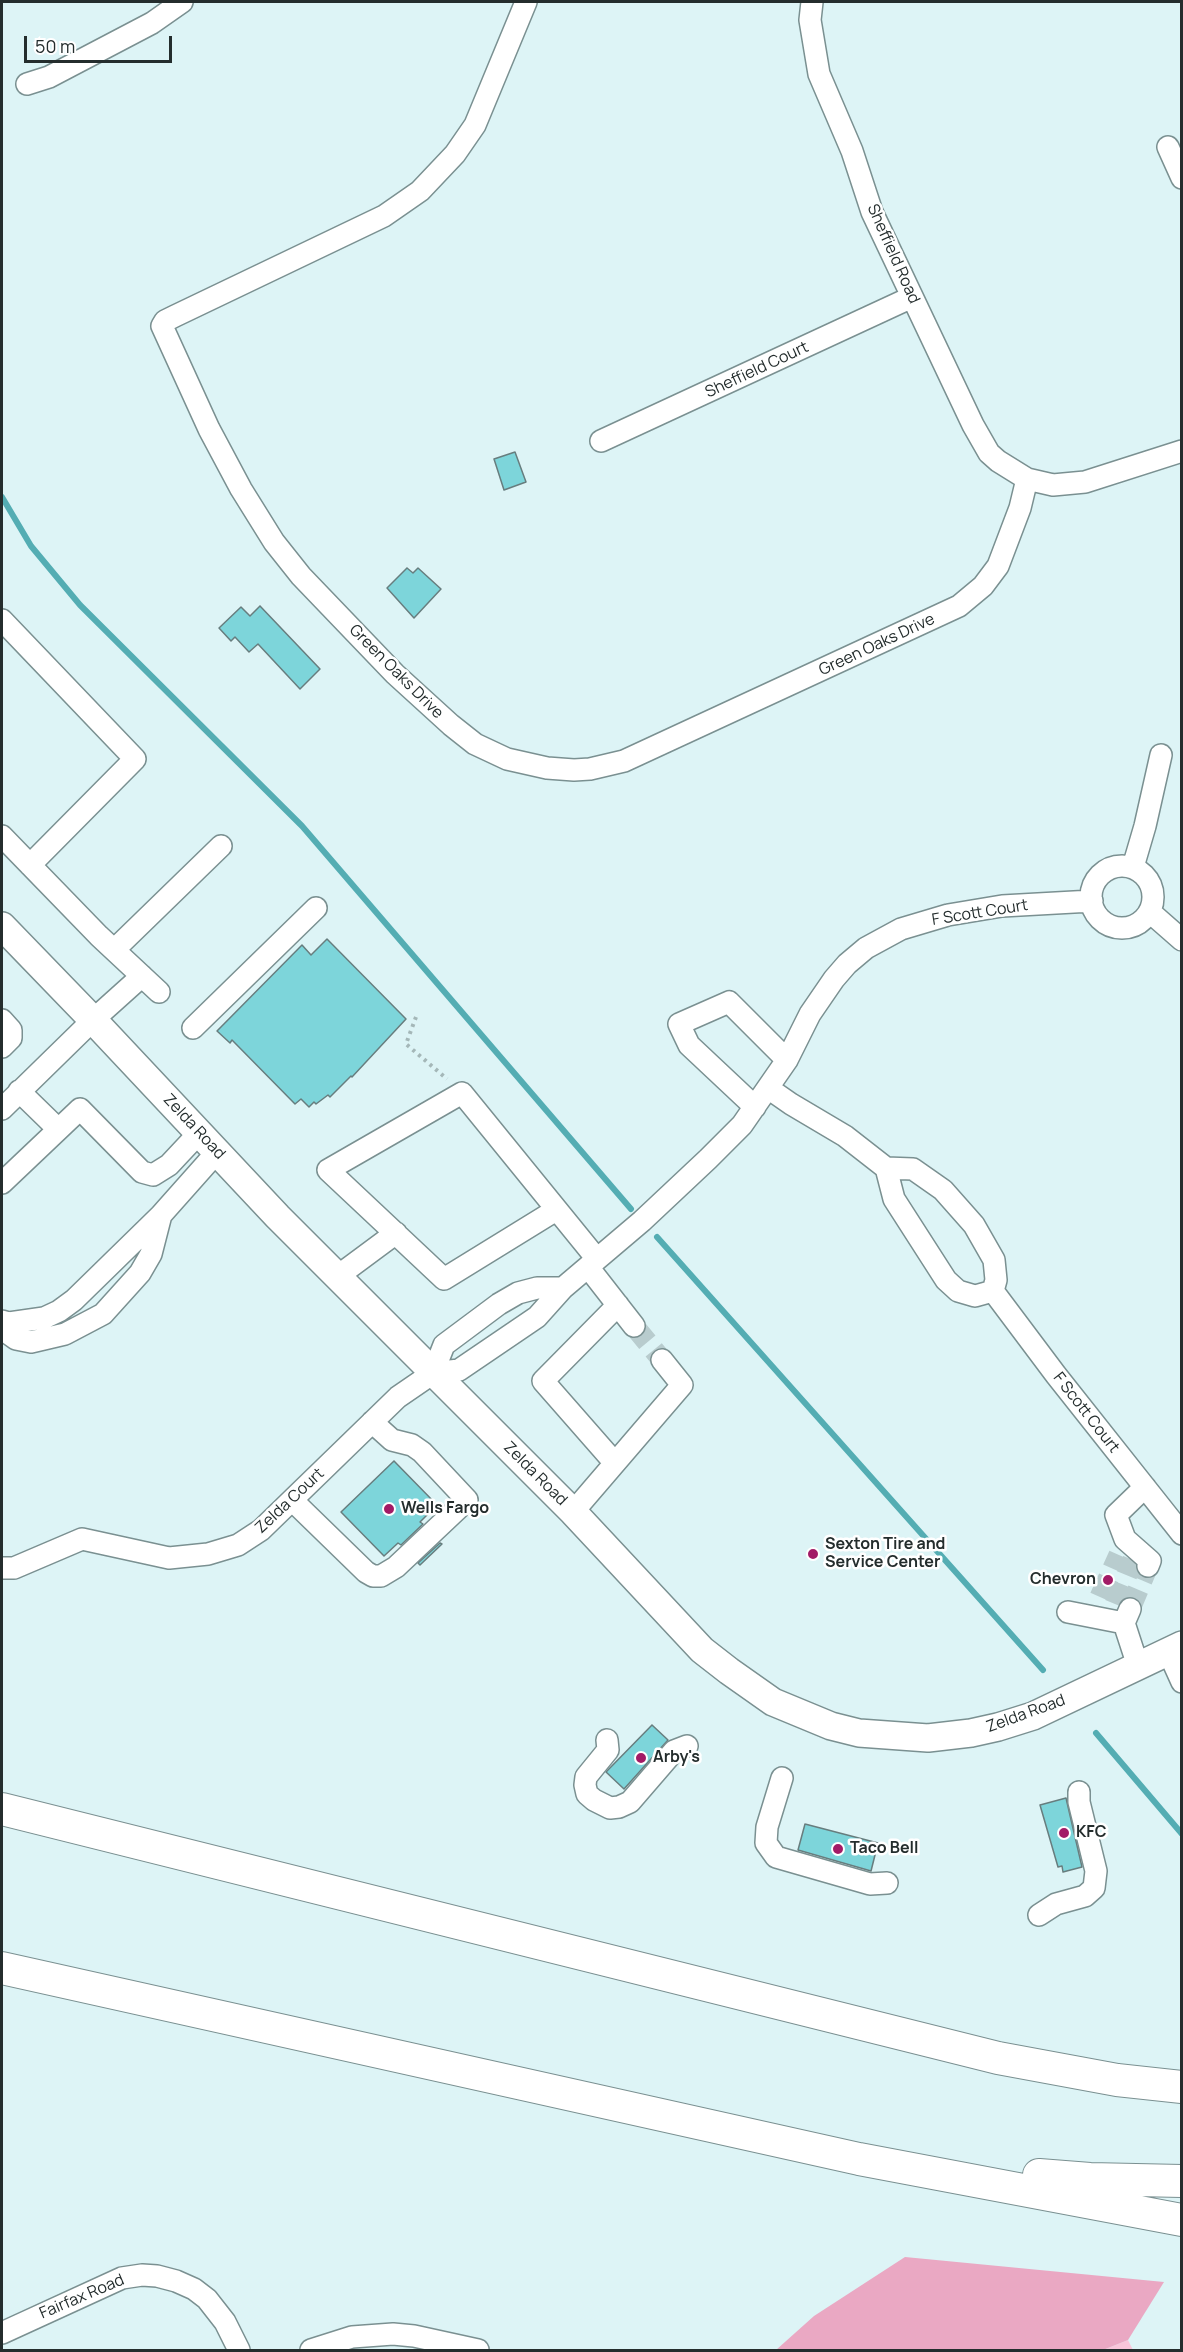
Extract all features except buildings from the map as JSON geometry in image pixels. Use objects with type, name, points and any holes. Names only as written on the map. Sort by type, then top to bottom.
[{"type":"highway","points":[[2,1809],[998,2058],[1117,2080],[1182,2087]]},
{"type":"highway","points":[[2,1968],[859,2159],[1182,2220]]},
{"type":"highway","points":[[859,2159],[1090,2179],[1182,2181]]},
{"type":"main road","name":"Zelda Road","points":[[5,936],[93,1020],[208,1143],[573,1512],[702,1650],[773,1702],[831,1726],[859,1733],[928,1738],[971,1733],[1033,1716],[1175,1648]]},
{"type":"street","points":[[27,84],[49,77],[152,23],[182,2]]},
{"type":"street","name":"Green Oaks Drive","points":[[526,2],[476,125],[455,154],[420,191],[384,216],[175,316],[165,321],[162,326],[209,429],[241,489],[274,542],[301,576],[395,674],[475,744],[507,759],[547,768],[574,770],[590,769],[624,761],[959,606],[983,586],[998,566],[1017,517],[1027,479]]},
{"type":"street","name":"Sheffield Road","points":[[812,2],[810,20],[819,74],[852,151],[872,212],[982,444],[998,461],[1027,479]]},
{"type":"street","points":[[1168,147],[1182,178]]},
{"type":"street","name":"Sheffield Court","points":[[601,441],[912,297]]},
{"type":"street","points":[[1027,479],[1053,485],[1085,482],[1180,451]]},
{"type":"street","points":[[2,620],[135,759],[30,865]]},
{"type":"street","points":[[1133,867],[1161,755]]},
{"type":"street","points":[[2,836],[114,950],[159,992]]},
{"type":"street","points":[[114,950],[221,846]]},
{"type":"street","points":[[1117,866],[1133,867],[1145,874],[1154,892],[1150,912],[1135,925],[1125,928],[1114,927],[1105,923],[1097,915],[1092,901],[1093,885],[1098,876],[1107,870],[1117,866]]},
{"type":"street","name":"F Scott Court","points":[[433,1373],[459,1370],[537,1317],[562,1288],[638,1224],[742,1125],[787,1060],[810,1014],[834,979],[847,964],[881,938],[901,929],[948,915],[1002,906],[1092,901]]},
{"type":"street","points":[[193,1028],[316,908]]},
{"type":"street","points":[[1150,912],[1182,940]]},
{"type":"street","points":[[2,1109],[93,1020],[142,976]]},
{"type":"street","points":[[755,1107],[689,1045],[679,1024],[729,1002],[787,1060]]},
{"type":"street","points":[[2,1020],[10,1030],[11,1038],[2,1047]]},
{"type":"street","points":[[768,1088],[845,1136],[886,1168],[913,1169],[943,1190],[974,1225],[994,1260],[996,1280],[993,1291],[975,1296],[958,1291],[946,1280],[894,1199],[886,1168]]},
{"type":"street","points":[[19,1091],[58,1129]]},
{"type":"street","points":[[556,1210],[444,1279],[328,1170],[462,1093],[556,1210],[634,1326]]},
{"type":"street","points":[[2,1184],[80,1109],[141,1172],[153,1175],[159,1173],[208,1143]]},
{"type":"street","points":[[2,1321],[9,1323],[28,1321],[59,1311],[74,1300],[161,1215],[208,1143]]},
{"type":"street","points":[[2,1329],[16,1339],[31,1342],[64,1334],[103,1314],[140,1273],[151,1254],[161,1215]]},
{"type":"street","points":[[338,1276],[396,1233]]},
{"type":"street","points":[[433,1373],[444,1345],[499,1304],[518,1293],[537,1288],[562,1288]]},
{"type":"street","name":"F Scott Court","points":[[993,1291],[1056,1375],[1182,1534]]},
{"type":"street","points":[[615,1462],[543,1381],[618,1305]]},
{"type":"street","points":[[573,1512],[682,1385],[662,1360]]},
{"type":"street","name":"Zelda Court","points":[[2,1568],[14,1568],[82,1539],[170,1558],[208,1554],[238,1545],[261,1530],[398,1397],[433,1373]]},
{"type":"street","points":[[292,1500],[366,1572],[373,1576],[381,1576],[467,1500],[422,1452],[412,1445],[392,1440],[372,1422]]},
{"type":"street","points":[[1132,1554],[1116,1515],[1145,1487]]},
{"type":"street","points":[[1068,1612],[1112,1611],[1138,1666]]},
{"type":"street","points":[[1175,1648],[1182,1682]]},
{"type":"street","points":[[607,1740],[608,1750],[586,1777],[585,1785],[587,1794],[610,1808],[630,1802],[674,1751],[687,1746]]},
{"type":"street","points":[[782,1778],[767,1827],[766,1843],[776,1857],[870,1884],[886,1883]]},
{"type":"street","points":[[1039,1915],[1056,1904],[1084,1896],[1094,1888],[1096,1871],[1078,1802],[1079,1792]]},
{"type":"street","name":"Fairfax Road","points":[[2,2333],[122,2278],[142,2275],[157,2276],[194,2289],[207,2299],[225,2322],[239,2350]]},
{"type":"street","points":[[311,2350],[352,2337],[393,2334],[414,2336],[478,2350]]},
{"type":"path","points":[[416,1017],[406,1044],[462,1093]]},
{"type":"shaded area","points":[[905,2257],[1164,2282],[1128,2340],[1103,2350],[776,2350],[814,2316]]},
{"type":"shaded area","points":[[1128,2340],[1133,2350],[1103,2350]]},
{"type":"waterway","points":[[2,497],[31,546],[80,605],[302,826],[631,1209]]},
{"type":"waterway","points":[[657,1237],[1043,1670]]},
{"type":"waterway","points":[[1096,1733],[1182,1834]]},
{"type":"tunnel","points":[[634,1326],[662,1360]]},
{"type":"tunnel","points":[[1100,1597],[1119,1555]]},
{"type":"tunnel","points":[[1115,1604],[1133,1560]]},
{"type":"tunnel","points":[[1130,1609],[1148,1566]]},
{"type":"place","name":"Wells Fargo","points":[[389,1509]]},
{"type":"place","name":"Sexton Tire and Service Center","points":[[813,1554]]},
{"type":"place","name":"Chevron","points":[[1108,1580]]},
{"type":"place","name":"Arby's","points":[[641,1758]]},
{"type":"place","name":"KFC","points":[[1064,1833]]},
{"type":"place","name":"Taco Bell","points":[[838,1849]]}]
